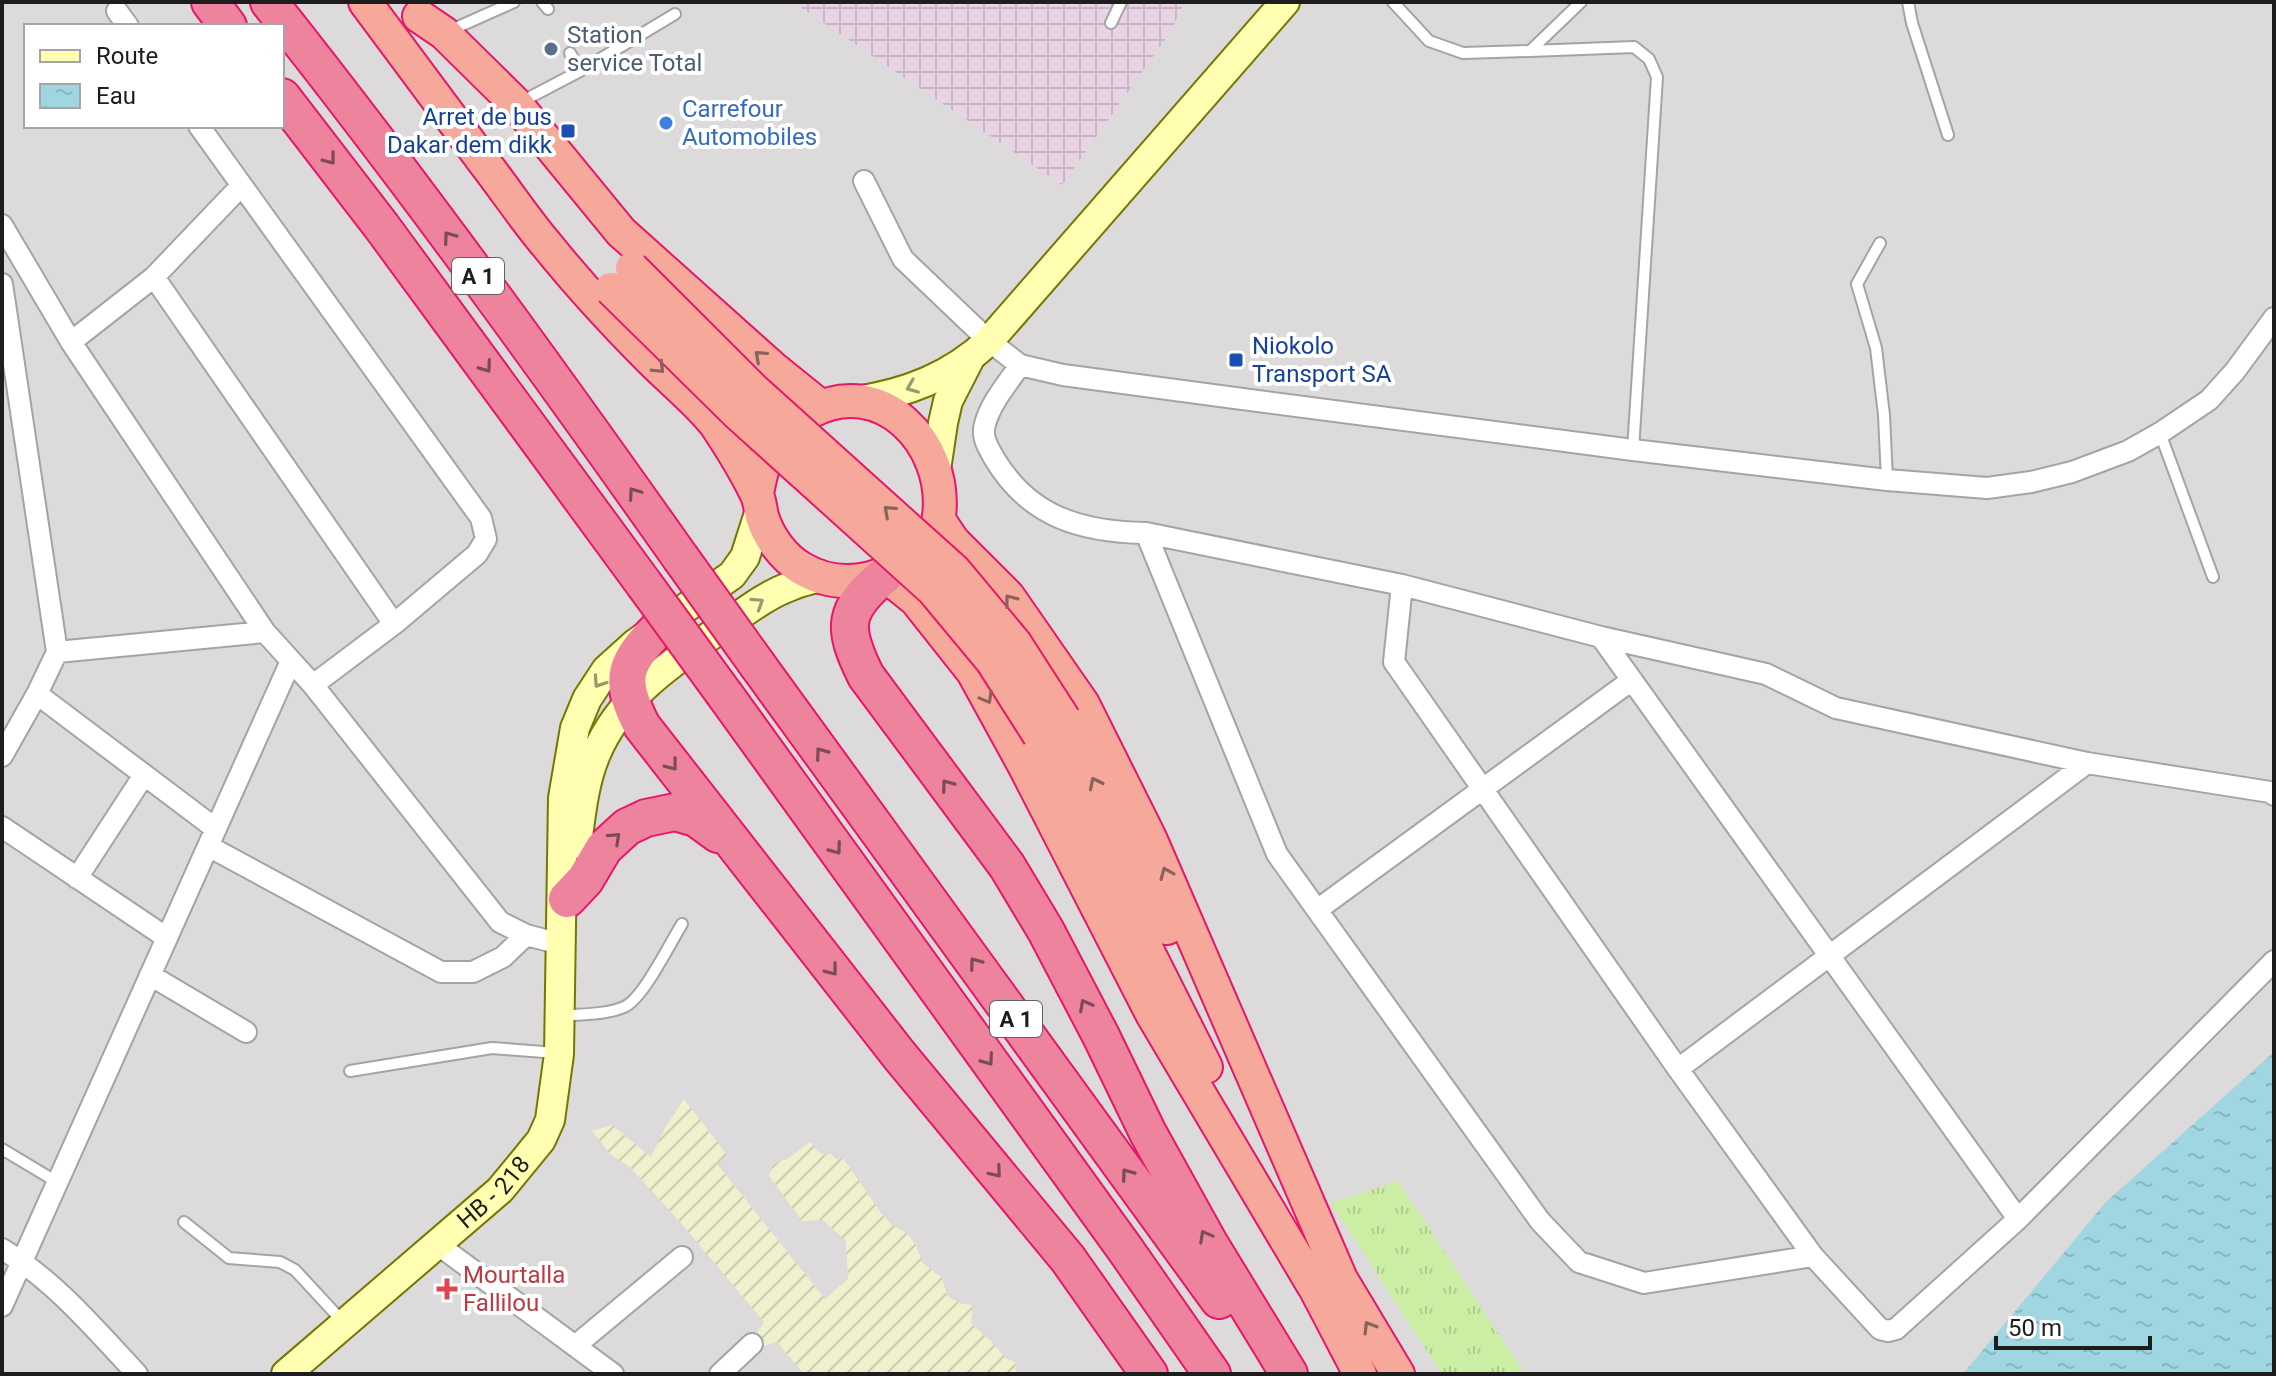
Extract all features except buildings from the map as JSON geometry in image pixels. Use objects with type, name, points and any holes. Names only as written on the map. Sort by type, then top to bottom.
[{"type":"highway","points":[[210,2],[226,24]]},
{"type":"highway","name":"A 1","points":[[269,2],[411,184],[554,379],[1270,1374]]},
{"type":"highway","points":[[365,2],[545,243],[626,335],[714,424],[759,501]]},
{"type":"highway","points":[[373,2],[621,278],[738,414],[933,590],[1052,727],[1208,1070],[1327,1282]]},
{"type":"highway","points":[[423,17],[516,104],[621,232],[820,406]]},
{"type":"highway","points":[[423,17],[621,278]]},
{"type":"highway","name":"A 1","points":[[284,100],[382,227],[725,695],[1212,1374]]},
{"type":"highway","points":[[885,575],[863,581],[841,582],[820,577],[801,568],[784,554],[771,537],[762,517],[759,501],[762,467],[775,441],[794,420],[820,406],[851,402],[871,404],[889,411],[919,435],[929,452],[940,493],[939,520],[928,540],[906,562],[866,590],[857,601],[850,632],[852,648],[866,676],[1007,866],[1060,957],[1148,1133],[1209,1243],[1289,1374]]},
{"type":"highway","points":[[939,520],[953,541],[1008,596],[1083,704],[1150,838],[1327,1282],[1360,1374]]},
{"type":"highway","points":[[885,575],[916,600],[973,672],[1152,1014],[1327,1282],[1398,1374]]},
{"type":"highway","points":[[661,626],[634,655],[626,685],[629,701],[642,726],[899,1055],[1068,1259],[1149,1374]]},
{"type":"highway","points":[[567,899],[585,880],[604,848],[627,827],[646,818],[675,812],[696,818],[715,831],[751,866]]},
{"type":"highway","points":[[1125,1249],[1199,1374]]},
{"type":"main road","points":[[936,470],[948,401],[953,388],[979,350],[1285,2]]},
{"type":"main road","points":[[851,402],[904,392],[979,350]]},
{"type":"main road","points":[[561,941],[563,798],[575,728],[587,699],[606,670],[636,643],[732,575],[745,557],[759,501]]},
{"type":"main road","points":[[561,941],[585,794],[595,755],[613,723],[629,701],[676,659],[764,598],[820,577]]},
{"type":"main road","name":"HB - 218","points":[[286,1374],[500,1190],[541,1140],[550,1120],[559,1054],[561,941]]},
{"type":"street","points":[[200,128],[481,518],[486,539],[477,554],[394,624],[313,685]]},
{"type":"street","points":[[864,181],[903,259],[979,350],[1020,365],[1063,375],[1887,480],[1987,488],[2072,472],[2128,451],[2209,400],[2274,318]]},
{"type":"street","points":[[71,342],[154,277],[241,186]]},
{"type":"street","points":[[2,225],[71,342],[265,632],[313,685],[500,922],[526,935],[561,941]]},
{"type":"street","points":[[154,277],[394,624]]},
{"type":"street","points":[[2,284],[57,652],[2,756]]},
{"type":"street","points":[[1020,365],[994,403],[985,424],[984,436],[1001,469],[1021,495],[1058,519],[1119,532],[1146,533],[1402,585],[1601,637],[1766,674],[1836,708],[2087,763],[2274,795]]},
{"type":"street","points":[[1146,533],[1277,854],[1540,1221],[1579,1262],[1644,1283],[1813,1256]]},
{"type":"street","points":[[1402,585],[1394,662],[1678,1069],[1813,1256],[1880,1329],[1896,1329],[2018,1219],[2274,961]]},
{"type":"street","points":[[57,652],[265,632]]},
{"type":"street","points":[[1601,637],[2018,1219]]},
{"type":"street","points":[[2,1306],[291,661]]},
{"type":"street","points":[[1317,910],[1632,680]]},
{"type":"street","points":[[37,694],[144,775],[212,838],[441,972],[473,972],[503,957],[526,935]]},
{"type":"street","points":[[1678,1069],[2087,763]]},
{"type":"street","points":[[77,878],[144,775]]},
{"type":"street","points":[[2,827],[167,938]]},
{"type":"street","points":[[150,975],[246,1032]]},
{"type":"street","points":[[437,1244],[613,1374]]},
{"type":"street","points":[[2,1249],[59,1291],[137,1374]]},
{"type":"street","points":[[575,1346],[682,1257]]},
{"type":"street","points":[[720,1374],[752,1344]]},
{"type":"lane","points":[[423,17],[514,2]]},
{"type":"lane","points":[[1111,23],[1121,2]]},
{"type":"lane","points":[[1393,2],[1429,41],[1463,53],[1634,47],[1649,59],[1657,77],[1633,450]]},
{"type":"lane","points":[[1530,51],[1581,2]]},
{"type":"lane","points":[[1908,2],[1948,135]]},
{"type":"lane","points":[[516,104],[580,71],[675,14]]},
{"type":"lane","points":[[570,53],[580,71]]},
{"type":"lane","points":[[1880,243],[1857,284],[1876,348],[1884,415],[1887,480]]},
{"type":"lane","points":[[2160,433],[2213,577]]},
{"type":"lane","points":[[560,1016],[608,1012],[628,1005],[640,994],[682,924]]},
{"type":"lane","points":[[350,1071],[492,1048],[559,1054]]},
{"type":"lane","points":[[2,1149],[57,1182]]},
{"type":"lane","points":[[184,1222],[229,1258],[280,1262],[295,1270],[344,1324]]},
{"type":"shaded area","points":[[2,2],[2274,2],[2274,1374],[2,1374]]},
{"type":"shaded area","points":[[793,2],[1184,2],[1171,31],[1062,185]]},
{"type":"green space","points":[[684,1099],[727,1155],[717,1164],[825,1299],[848,1279],[846,1241],[823,1220],[802,1221],[769,1176],[773,1166],[810,1142],[818,1152],[831,1154],[836,1159],[843,1158],[881,1213],[892,1225],[908,1234],[923,1263],[942,1278],[947,1295],[958,1303],[973,1305],[971,1323],[1004,1357],[1015,1362],[1016,1374],[804,1374],[777,1342],[764,1346],[755,1336],[764,1322],[681,1223],[631,1168],[611,1155],[592,1131],[612,1125],[651,1157]]},
{"type":"green space","points":[[1398,1181],[1525,1374],[1442,1374],[1331,1203]]},
{"type":"water","points":[[2274,1052],[2274,1374],[1963,1374],[2106,1202]]},
{"type":"place","name":"Station service Total","points":[[551,49]]},
{"type":"place","name":"Carrefour Automobiles","points":[[666,123]]},
{"type":"place","name":"Arret de bus Dakar dem dikk","points":[[568,131]]},
{"type":"place","name":"Niokolo Transport SA","points":[[1236,360]]},
{"type":"place","name":"Mourtalla Fallilou","points":[[447,1289]]}]
